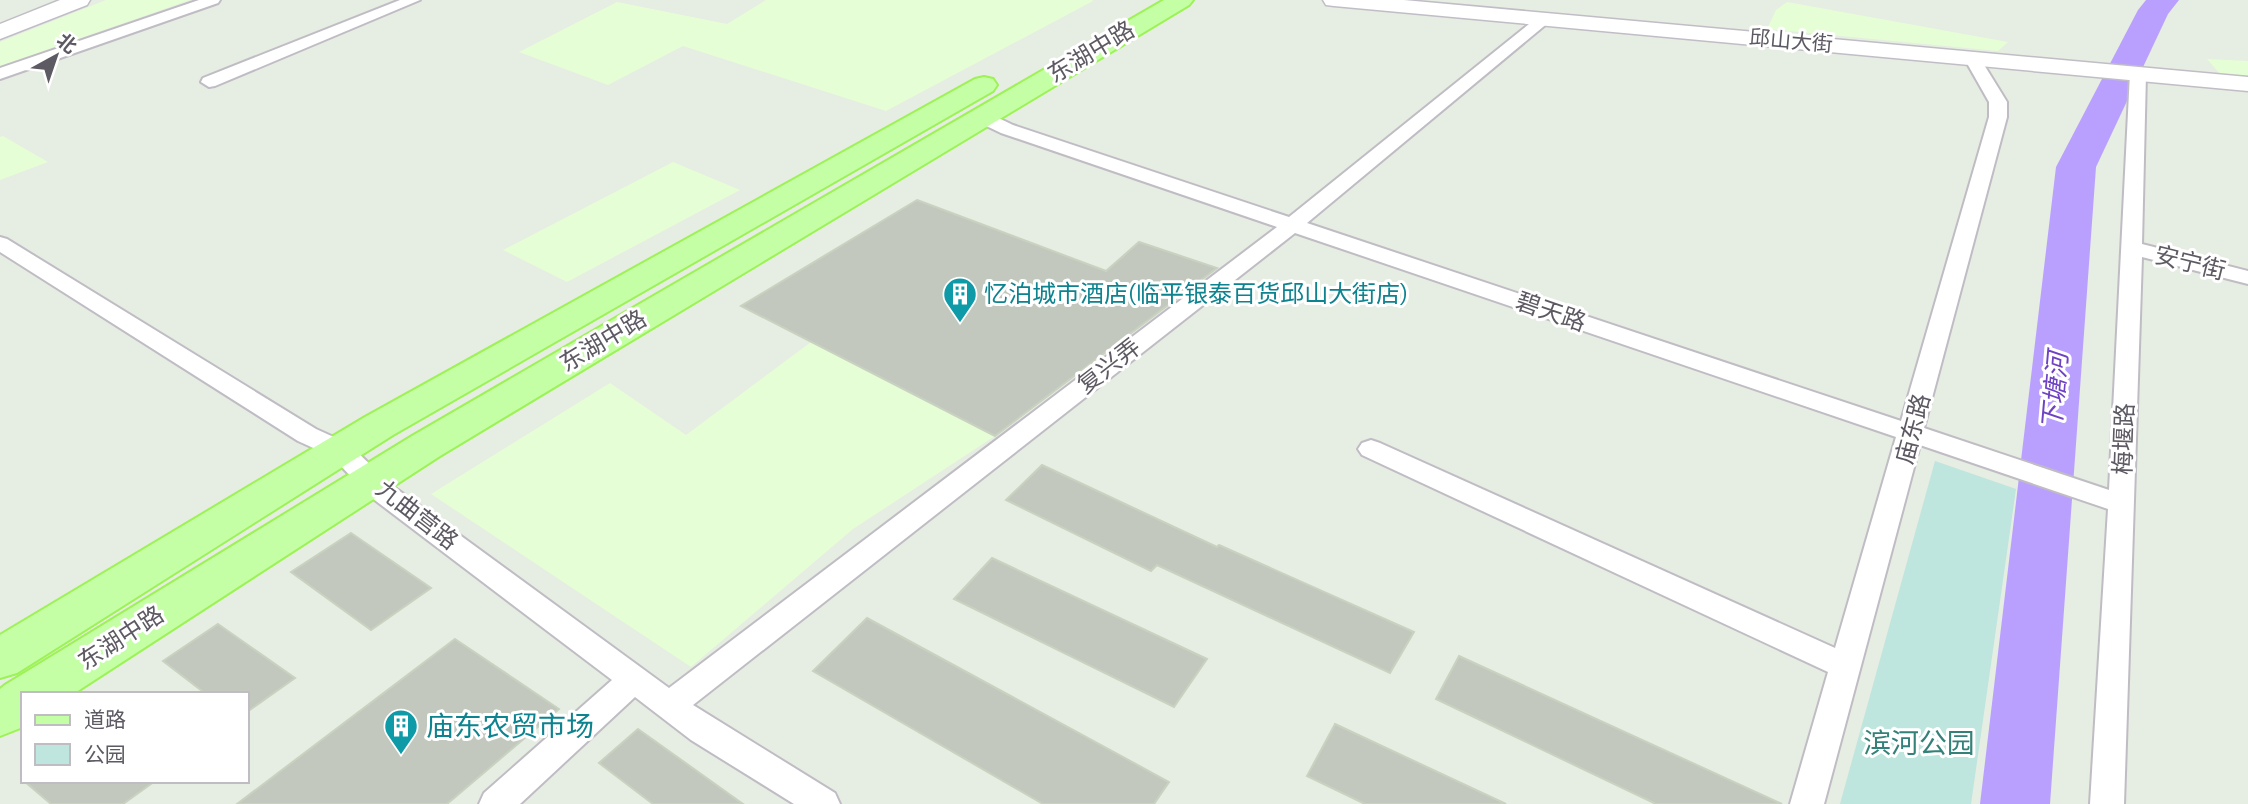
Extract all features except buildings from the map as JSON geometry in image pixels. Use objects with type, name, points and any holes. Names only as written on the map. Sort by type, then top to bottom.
[{"type":"main road","points":[[0,32],[79,0]]},
{"type":"main road","name":"东湖中路","points":[[0,659],[340,450],[1133,0]]},
{"type":"main road","name":"东湖中路","points":[[36,692],[371,480],[1181,0]]},
{"type":"main road","name":"邱山大街","points":[[1334,0],[2248,84]]},
{"type":"main road","points":[[0,715],[21,702]]},
{"type":"street","points":[[0,74],[213,0]]},
{"type":"street","points":[[209,82],[413,0]]},
{"type":"street","name":"复兴弄","points":[[669,706],[1292,225],[1544,19]]},
{"type":"street","name":"庙东路","points":[[1807,804],[1998,117],[1998,102],[1972,58]]},
{"type":"street","name":"梅堰路","points":[[2107,804],[2132,248],[2137,73]]},
{"type":"street","name":"碧天路","points":[[982,117],[1007,129],[2121,503]]},
{"type":"street","name":"九曲营路","points":[[0,243],[307,435],[340,450],[392,499],[669,706],[702,730],[823,804]]},
{"type":"street","name":"安宁街","points":[[2132,248],[2248,278]]},
{"type":"street","points":[[1371,449],[1846,666]]},
{"type":"street","points":[[496,804],[634,679]]},
{"type":"shaded area","points":[[106,0],[190,0],[0,66],[0,42]]},
{"type":"shaded area","points":[[766,0],[1093,1],[886,111],[683,46],[608,85],[519,52],[617,2],[727,24]]},
{"type":"shaded area","points":[[1787,2],[2008,42],[1998,51],[1767,29],[1776,10]]},
{"type":"shaded area","points":[[2207,59],[2248,61],[2248,78],[2222,76]]},
{"type":"shaded area","points":[[3,136],[48,162],[0,180],[0,137]]},
{"type":"shaded area","points":[[673,162],[740,190],[567,282],[503,250]]},
{"type":"shaded area","points":[[811,342],[995,436],[853,529],[691,667],[431,494],[610,383],[686,435]]},
{"type":"green space","name":"滨河公园","points":[[1935,461],[2016,489],[1971,804],[1840,804]]},
{"type":"waterway","name":"下塘河","points":[[2015,804],[2076,167],[2154,10],[2164,0]]},
{"type":"place","name":"忆泊城市酒店(临平银泰百货邱山大街店)","points":[[960,324]]},
{"type":"place","name":"庙东农贸市场","points":[[401,756]]}]
